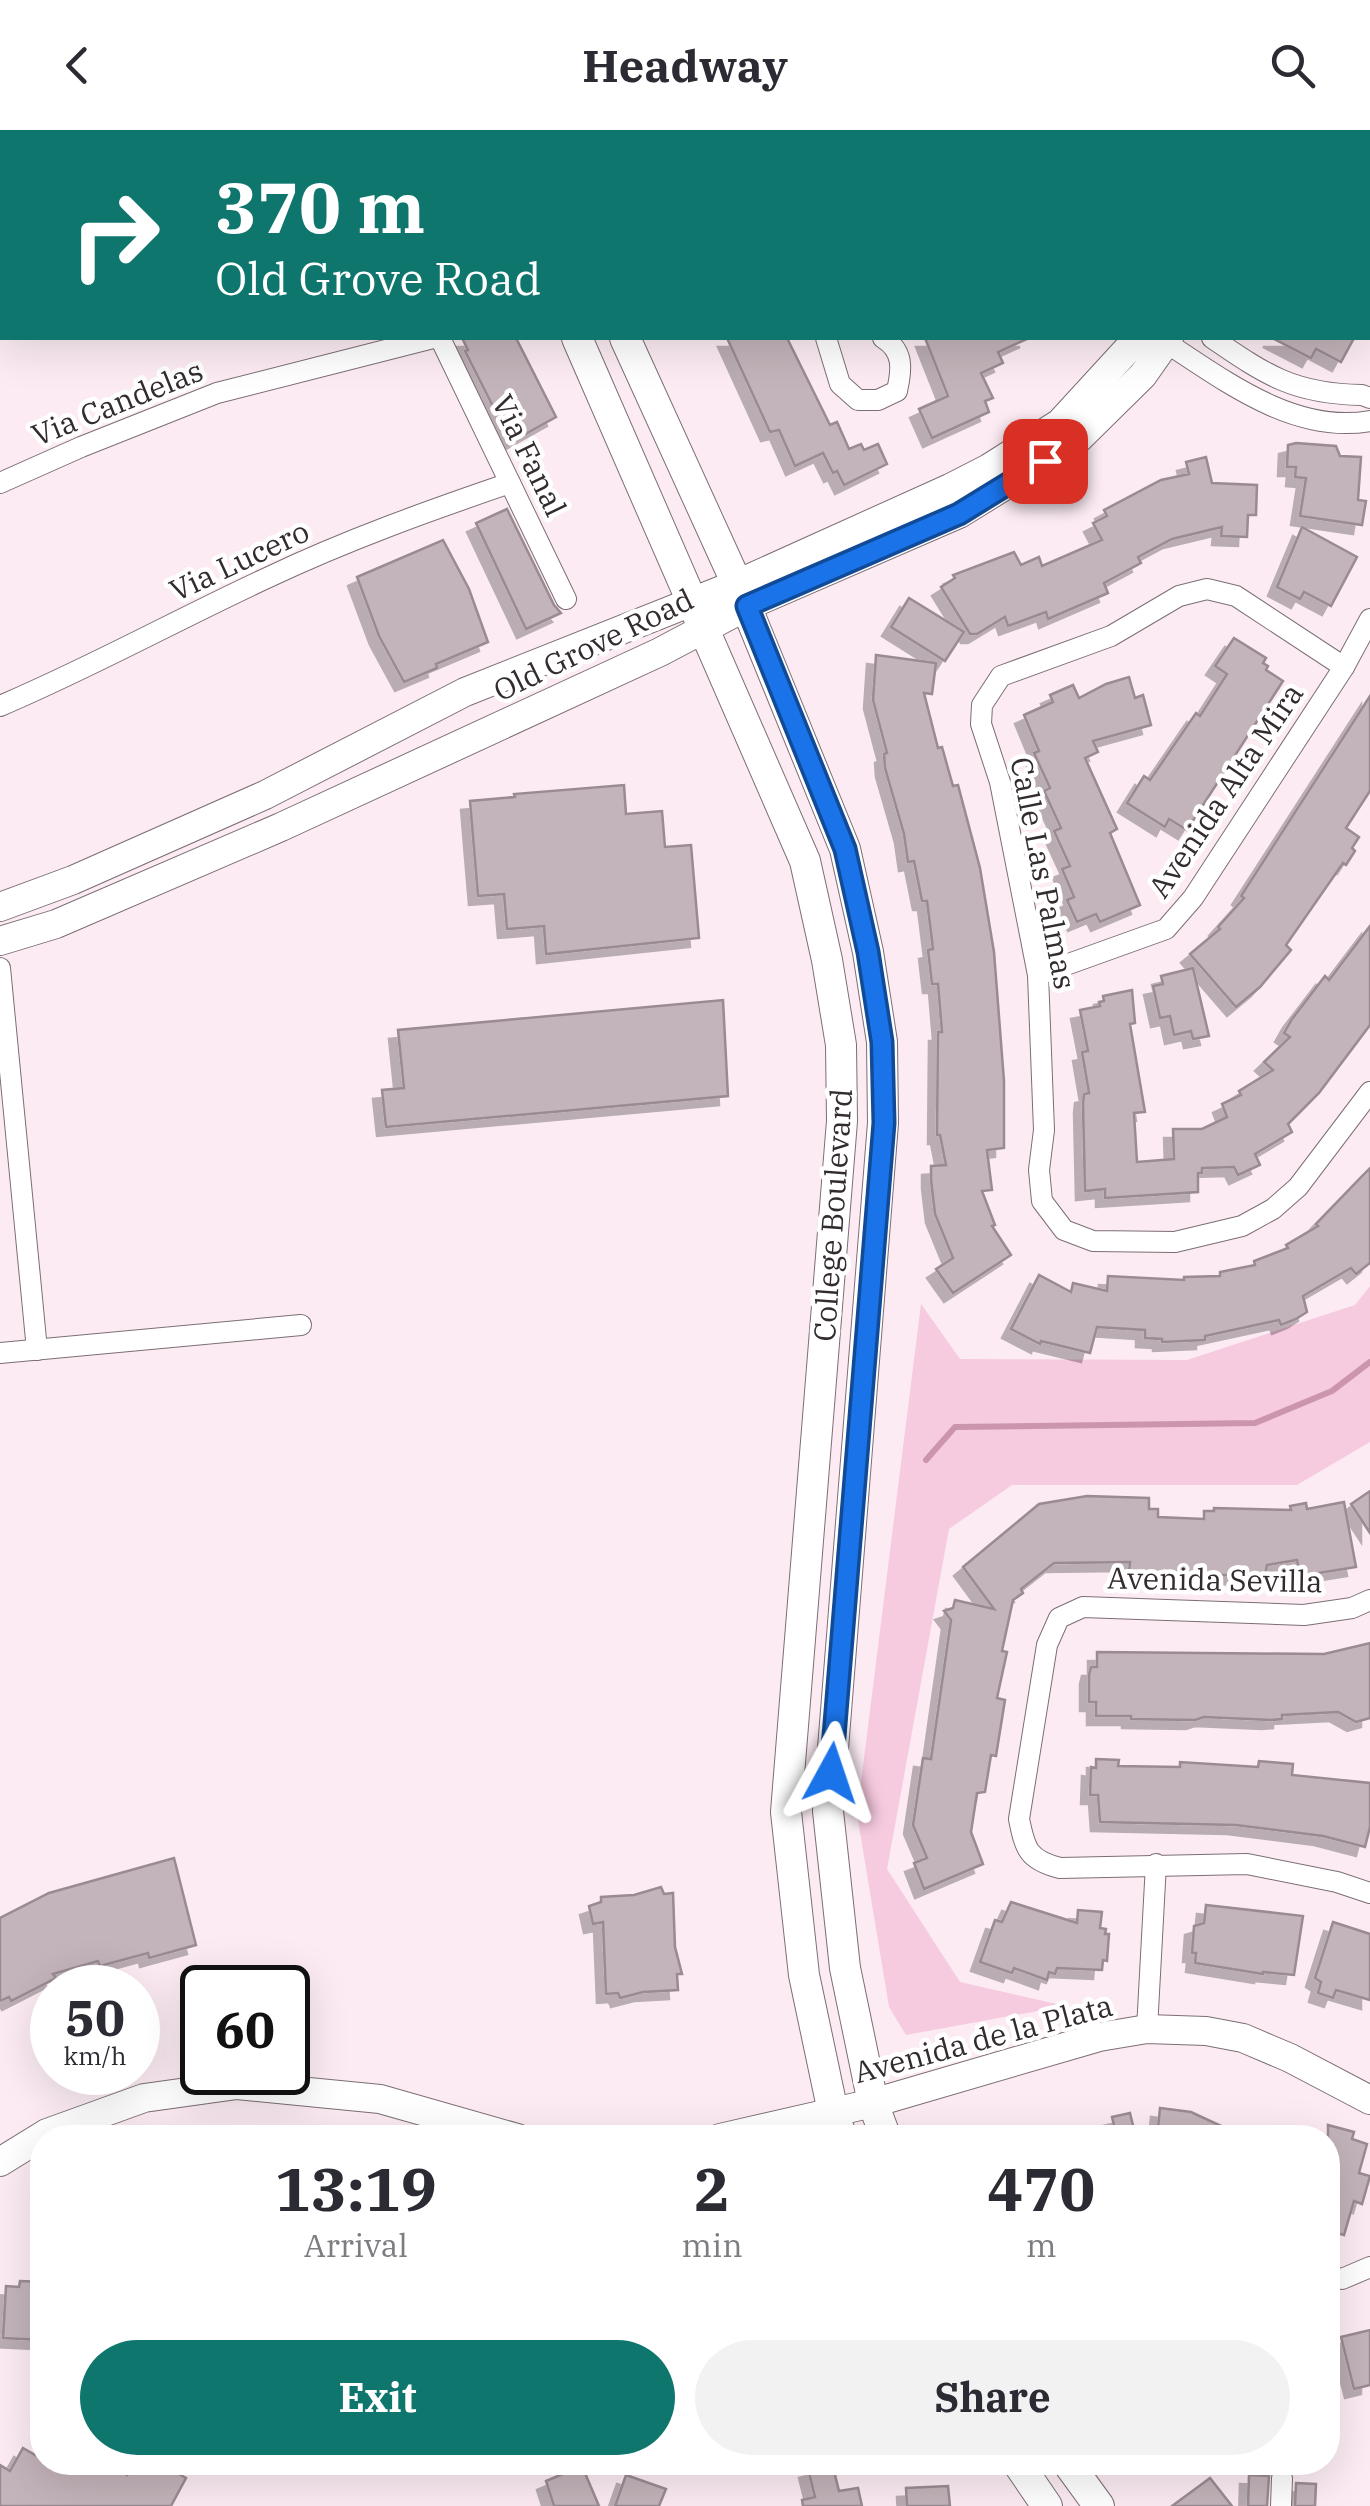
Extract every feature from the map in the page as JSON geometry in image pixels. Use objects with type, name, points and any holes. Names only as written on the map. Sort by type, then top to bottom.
[{"type":"main road","name":"College Boulevard","points":[[578,340],[805,861],[841,1045],[842,1121],[786,1812],[804,1975],[838,2125]]},
{"type":"main road","name":"College Boulevard","points":[[626,340],[742,595],[845,849],[868,952],[882,1042],[884,1123],[828,1811],[846,1968],[873,2103],[881,2125]]},
{"type":"main road","points":[[1026,2475],[1047,2506]]},
{"type":"main road","points":[[1076,2475],[1099,2506]]},
{"type":"street","name":"Via Candelas","points":[[0,484],[80,446],[217,393],[428,340]]},
{"type":"street","name":"Via Fanal","points":[[437,340],[566,599]]},
{"type":"street","points":[[827,340],[840,384],[858,400],[878,400],[897,391],[903,366],[893,344],[886,340]]},
{"type":"street","name":"Old Grove Road","points":[[0,907],[73,880],[265,794],[464,692],[699,615],[742,595],[959,514],[1074,444],[1143,375],[1158,340]]},
{"type":"street","points":[[1160,340],[1215,376],[1285,412],[1338,422],[1370,421]]},
{"type":"street","points":[[1215,340],[1264,374],[1303,389],[1370,398]]},
{"type":"street","name":"Via Lucero","points":[[0,706],[384,526],[510,482]]},
{"type":"street","name":"Calle Las Palmas","points":[[1344,667],[1236,596],[1206,589],[1179,596],[1111,636],[1001,676],[982,705],[980,724],[1000,782],[1038,975],[1044,1130],[1042,1201],[1064,1230],[1092,1242],[1175,1242],[1242,1226],[1272,1209],[1298,1187],[1370,1092]]},
{"type":"street","name":"Old Grove Road","points":[[0,941],[56,924],[281,828],[660,652],[699,615]]},
{"type":"street","name":"Avenida Alta Mira","points":[[1038,975],[1166,929],[1193,898],[1344,667],[1370,619]]},
{"type":"street","points":[[0,968],[37,1350]]},
{"type":"street","points":[[0,1353],[301,1325]]},
{"type":"street","name":"Avenida Sevilla","points":[[1156,1864],[1060,1868],[1042,1863],[1024,1846],[1019,1819],[1046,1645],[1059,1618],[1083,1608],[1304,1615],[1352,1608],[1370,1600]]},
{"type":"street","points":[[1147,2029],[1156,1864],[1247,1864],[1370,1892]]},
{"type":"street","name":"Avenida de la Plata","points":[[838,2125],[873,2103],[1099,2038],[1147,2029],[1206,2030],[1242,2038],[1370,2100]]},
{"type":"street","points":[[68,2125],[144,2098],[236,2086],[380,2099],[471,2125]]},
{"type":"street","points":[[0,2162],[30,2143]]},
{"type":"street","points":[[1340,2278],[1370,2267]]},
{"type":"street","points":[[1281,2506],[1282,2478]]},
{"type":"shaded area","points":[[1370,1286],[1370,1442],[1297,1485],[1012,1485],[949,1529],[887,1869],[960,1982],[1065,2006],[906,2035],[889,2007],[857,1814],[921,1304],[960,1359],[1187,1360],[1355,1305]]},
{"type":"building","points":[[463,340],[517,340],[556,417],[511,442],[465,351],[468,350]]},
{"type":"building","points":[[728,340],[788,340],[830,425],[837,422],[849,449],[861,444],[864,450],[878,444],[887,464],[844,485],[823,453],[795,466],[779,430],[770,432]]},
{"type":"building","points":[[926,340],[1025,340],[998,352],[1003,363],[981,373],[993,398],[985,401],[989,412],[932,438],[919,409],[948,396]]},
{"type":"building","points":[[1276,340],[1353,340],[1341,362],[1316,349],[1311,358]]},
{"type":"building","points":[[1288,445],[1336,446],[1340,456],[1361,457],[1358,500],[1366,501],[1362,525],[1300,516],[1306,478],[1295,477],[1296,467],[1287,467]]},
{"type":"building","points":[[1206,457],[1212,483],[1257,485],[1256,515],[1248,515],[1247,537],[1221,536],[1222,527],[1172,539],[1138,557],[1141,563],[1104,583],[1108,593],[1048,619],[1046,612],[1008,626],[1005,617],[977,634],[970,634],[941,587],[955,578],[953,575],[1014,552],[1021,565],[1039,557],[1042,566],[1102,540],[1093,523],[1107,516],[1104,510],[1161,480],[1189,474],[1186,462]]},
{"type":"building","points":[[507,509],[561,613],[526,629],[476,523]]},
{"type":"building","points":[[1302,527],[1357,557],[1331,606],[1304,592],[1300,599],[1277,587]]},
{"type":"building","points":[[443,540],[469,589],[488,642],[404,682],[379,636],[357,577]]},
{"type":"building","points":[[909,598],[964,632],[945,661],[891,627]]},
{"type":"building","points":[[1234,638],[1266,658],[1266,670],[1283,681],[1187,830],[1169,819],[1165,827],[1127,803],[1144,776],[1150,780],[1196,713],[1200,716],[1227,674],[1215,666]]},
{"type":"building","points":[[876,655],[936,663],[932,694],[924,693],[938,748],[942,747],[953,786],[958,785],[980,868],[994,952],[1004,1081],[1004,1148],[987,1150],[992,1190],[982,1191],[995,1225],[992,1226],[1011,1255],[953,1293],[936,1269],[953,1258],[935,1214],[931,1180],[931,1166],[946,1165],[937,1135],[938,1032],[942,1032],[938,984],[932,984],[928,950],[933,949],[927,901],[922,901],[914,861],[908,862],[885,768],[887,753],[873,700]]},
{"type":"building","points":[[1129,677],[1135,698],[1143,695],[1151,725],[1093,741],[1098,752],[1085,758],[1117,829],[1110,833],[1140,905],[1100,922],[1096,914],[1077,922],[1067,900],[1074,897],[1062,869],[1070,866],[1054,831],[1061,828],[1044,791],[1050,788],[1034,753],[1039,751],[1024,715],[1053,702],[1050,695],[1073,685],[1079,698]]},
{"type":"building","points":[[1370,696],[1370,791],[1346,828],[1359,837],[1352,848],[1355,851],[1286,945],[1291,950],[1260,987],[1236,1007],[1190,954],[1220,929],[1244,898],[1241,896]]},
{"type":"building","points":[[624,785],[626,814],[662,811],[665,847],[691,845],[699,938],[546,954],[544,926],[507,929],[504,894],[478,896],[470,801]]},
{"type":"building","points":[[1370,926],[1370,1025],[1319,1093],[1288,1124],[1292,1132],[1255,1154],[1260,1165],[1238,1175],[1234,1167],[1202,1168],[1202,1173],[1198,1173],[1198,1192],[1105,1198],[1105,1189],[1085,1191],[1083,1104],[1084,1094],[1089,1093],[1082,1052],[1088,1051],[1080,1010],[1100,1006],[1103,996],[1132,990],[1135,1023],[1130,1024],[1145,1112],[1134,1113],[1137,1162],[1174,1159],[1173,1129],[1202,1129],[1227,1117],[1222,1104],[1241,1095],[1239,1091],[1273,1070],[1264,1062],[1290,1037],[1284,1033],[1292,1019],[1325,976],[1329,980]]},
{"type":"building","points":[[1193,968],[1209,1036],[1193,1039],[1191,1031],[1174,1035],[1170,1016],[1160,1018],[1153,986],[1163,984],[1161,976]]},
{"type":"building","points":[[723,1000],[728,1096],[386,1127],[382,1090],[404,1088],[398,1030]]},
{"type":"building","points":[[1370,1168],[1370,1263],[1356,1274],[1351,1268],[1303,1296],[1307,1312],[1296,1319],[1281,1325],[1279,1320],[1205,1336],[1205,1340],[1162,1342],[1145,1338],[1145,1330],[1097,1327],[1090,1353],[1041,1341],[1040,1344],[1011,1329],[1039,1275],[1071,1292],[1073,1283],[1107,1291],[1108,1276],[1184,1280],[1220,1276],[1220,1272],[1255,1265],[1254,1261],[1288,1248],[1286,1245],[1318,1226]]},
{"type":"building","points":[[1370,1491],[1370,1533],[1351,1504]]},
{"type":"building","points":[[1087,1496],[1149,1498],[1149,1509],[1158,1509],[1158,1517],[1204,1519],[1204,1511],[1214,1508],[1291,1510],[1290,1506],[1306,1503],[1307,1509],[1344,1502],[1356,1567],[1300,1576],[1297,1560],[1267,1565],[1265,1576],[1129,1573],[1130,1562],[1054,1563],[1013,1600],[1002,1651],[1007,1652],[997,1698],[1005,1700],[996,1756],[991,1755],[985,1792],[977,1793],[971,1832],[983,1864],[924,1889],[914,1863],[927,1858],[913,1825],[923,1758],[931,1759],[951,1620],[944,1611],[953,1608],[955,1600],[994,1609],[963,1567],[1039,1504]]},
{"type":"building","points":[[1370,1643],[1370,1718],[1356,1722],[1338,1712],[1282,1715],[1282,1719],[1271,1720],[1131,1719],[1096,1716],[1096,1702],[1089,1702],[1089,1675],[1091,1667],[1097,1667],[1097,1652],[1324,1654]]},
{"type":"building","points":[[1096,1759],[1119,1760],[1118,1766],[1180,1767],[1180,1762],[1258,1767],[1259,1761],[1293,1764],[1292,1775],[1370,1783],[1370,1827],[1365,1847],[1323,1836],[1236,1825],[1100,1822],[1098,1795],[1090,1795],[1091,1767],[1096,1768]]},
{"type":"building","points":[[174,1858],[196,1945],[104,1965],[98,1961],[84,1965],[30,1965],[30,1991],[11,2001],[9,1997],[0,2001],[0,1918],[49,1893]]},
{"type":"building","points":[[661,1887],[664,1894],[673,1893],[675,1947],[682,1974],[677,1974],[678,1990],[620,1998],[618,1993],[606,1994],[603,1922],[593,1924],[589,1906],[601,1902],[601,1897],[634,1895]]},
{"type":"building","points":[[1011,1902],[1077,1923],[1078,1910],[1102,1912],[1100,1928],[1109,1934],[1107,1961],[1103,1960],[1102,1970],[1057,1968],[1055,1974],[1049,1972],[1047,1980],[1014,1968],[1012,1973],[980,1962],[995,1920],[1002,1922]]},
{"type":"building","points":[[1206,1905],[1303,1916],[1294,1975],[1195,1963],[1194,1926],[1204,1923]]},
{"type":"building","points":[[1333,1922],[1370,1934],[1370,2000],[1336,1990],[1333,1998],[1318,1993],[1321,1982],[1315,1978]]},
{"type":"building","points":[[1160,2108],[1191,2112],[1219,2125],[1158,2125]]},
{"type":"building","points":[[1130,2113],[1133,2125],[1114,2125],[1112,2117]]},
{"type":"building","points":[[1340,2128],[1354,2132],[1352,2139],[1367,2144],[1359,2173],[1370,2176],[1362,2204],[1354,2201],[1344,2235],[1340,2234]]},
{"type":"building","points":[[20,2281],[30,2281],[30,2339],[3,2338],[6,2286],[19,2287]]},
{"type":"building","points":[[1370,2330],[1370,2385],[1354,2389],[1341,2337]]},
{"type":"building","points":[[23,2448],[30,2452],[30,2475],[186,2478],[171,2506],[0,2506],[0,2465],[10,2471]]},
{"type":"building","points":[[560,2475],[586,2475],[599,2506],[554,2506],[546,2481]]},
{"type":"building","points":[[626,2475],[666,2489],[659,2506],[615,2506]]},
{"type":"building","points":[[810,2475],[835,2475],[839,2491],[858,2488],[862,2506],[803,2506],[802,2500],[815,2497]]},
{"type":"building","points":[[1249,2475],[1269,2476],[1267,2506],[1248,2506]]},
{"type":"building","points":[[1210,2478],[1232,2506],[1172,2506],[1202,2484]]},
{"type":"building","points":[[1296,2483],[1316,2484],[1315,2506],[1295,2506]]},
{"type":"building","points":[[948,2486],[950,2506],[907,2506],[906,2488]]},
{"type":"waterway","points":[[926,1460],[955,1427],[1255,1423],[1332,1391],[1370,1362]]},
{"type":"route","points":[[831,1773],[884,1123],[882,1042],[868,952],[845,849],[747,606],[959,514],[1045,461]]}]
